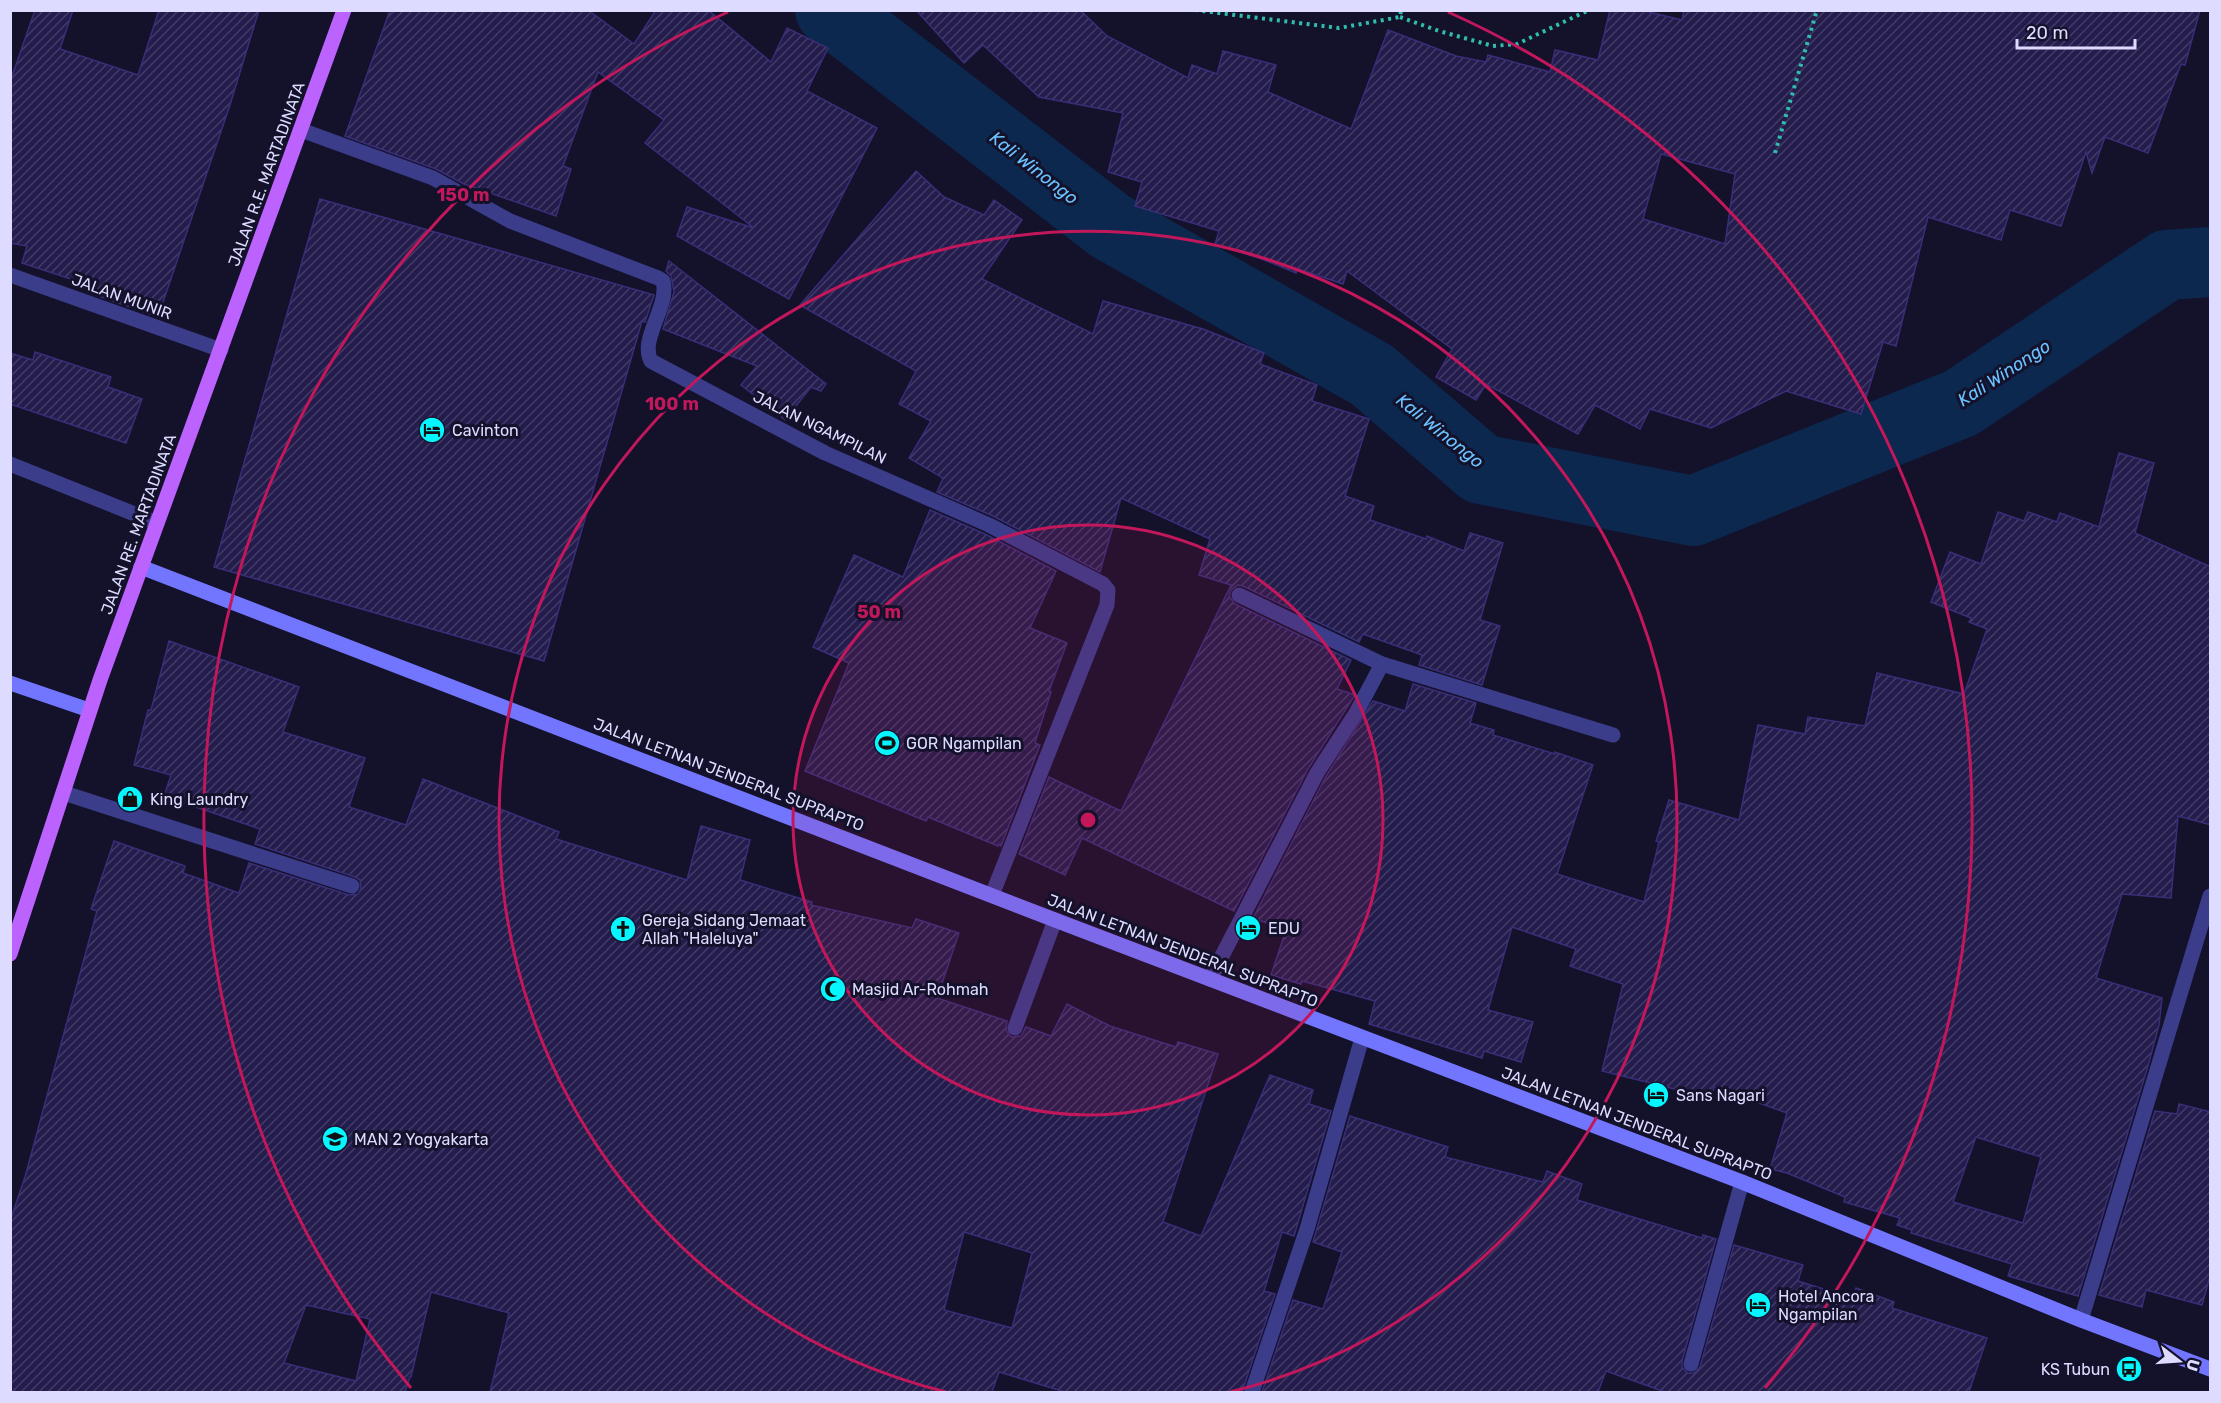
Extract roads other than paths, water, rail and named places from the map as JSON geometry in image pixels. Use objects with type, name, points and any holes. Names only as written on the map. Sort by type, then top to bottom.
[{"type":"main road","name":"JALAN R.E. MARTADINATA","points":[[221,350],[344,10]]},
{"type":"main road","name":"JALAN RE. MARTADINATA","points":[[10,954],[89,710],[221,350]]},
{"type":"main road","name":"JALAN LETNAN JENDERAL SUPRAPTO","points":[[141,567],[1362,1038],[1742,1182],[2081,1320],[2211,1369]]},
{"type":"main road","points":[[10,683],[89,710]]},
{"type":"street","name":"JALAN NGAMPILAN","points":[[301,130],[433,178],[510,221],[658,278],[663,281],[665,293],[648,349],[648,356],[655,364],[825,453],[989,525],[1103,584],[1108,590],[1107,605],[992,895]]},
{"type":"street","name":"JALAN MUNIR","points":[[10,275],[221,350]]},
{"type":"street","points":[[10,464],[157,523]]},
{"type":"street","points":[[1239,595],[1382,664],[1613,735]]},
{"type":"street","points":[[1210,979],[1317,773],[1356,712],[1382,664]]},
{"type":"street","points":[[63,793],[352,886]]},
{"type":"street","points":[[2081,1320],[2211,896]]},
{"type":"street","points":[[1015,1028],[1055,920]]},
{"type":"street","points":[[1252,1392],[1307,1229],[1362,1038]]},
{"type":"street","points":[[1691,1364],[1742,1182]]},
{"type":"waterway","name":"Kali Winongo","points":[[830,10],[1110,226],[1372,375],[1481,469],[1693,511],[1961,403],[2167,265],[2210,262]]},
{"type":"place","name":"Cavinton","points":[[432,430]]},
{"type":"place","name":"GOR Ngampilan","points":[[887,743]]},
{"type":"place","name":"King Laundry","points":[[130,799]]},
{"type":"place","name":"EDU","points":[[1248,928]]},
{"type":"place","name":"Gereja Sidang Jemaat Allah \"Haleluya\"","points":[[623,929]]},
{"type":"place","name":"Masjid Ar-Rohmah","points":[[833,989]]},
{"type":"place","name":"Sans Nagari","points":[[1656,1095]]},
{"type":"place","name":"MAN 2 Yogyakarta","points":[[335,1139]]},
{"type":"place","name":"Hotel Ancora Ngampilan","points":[[1758,1305]]},
{"type":"place","name":"KS Tubun","points":[[2129,1369]]}]
